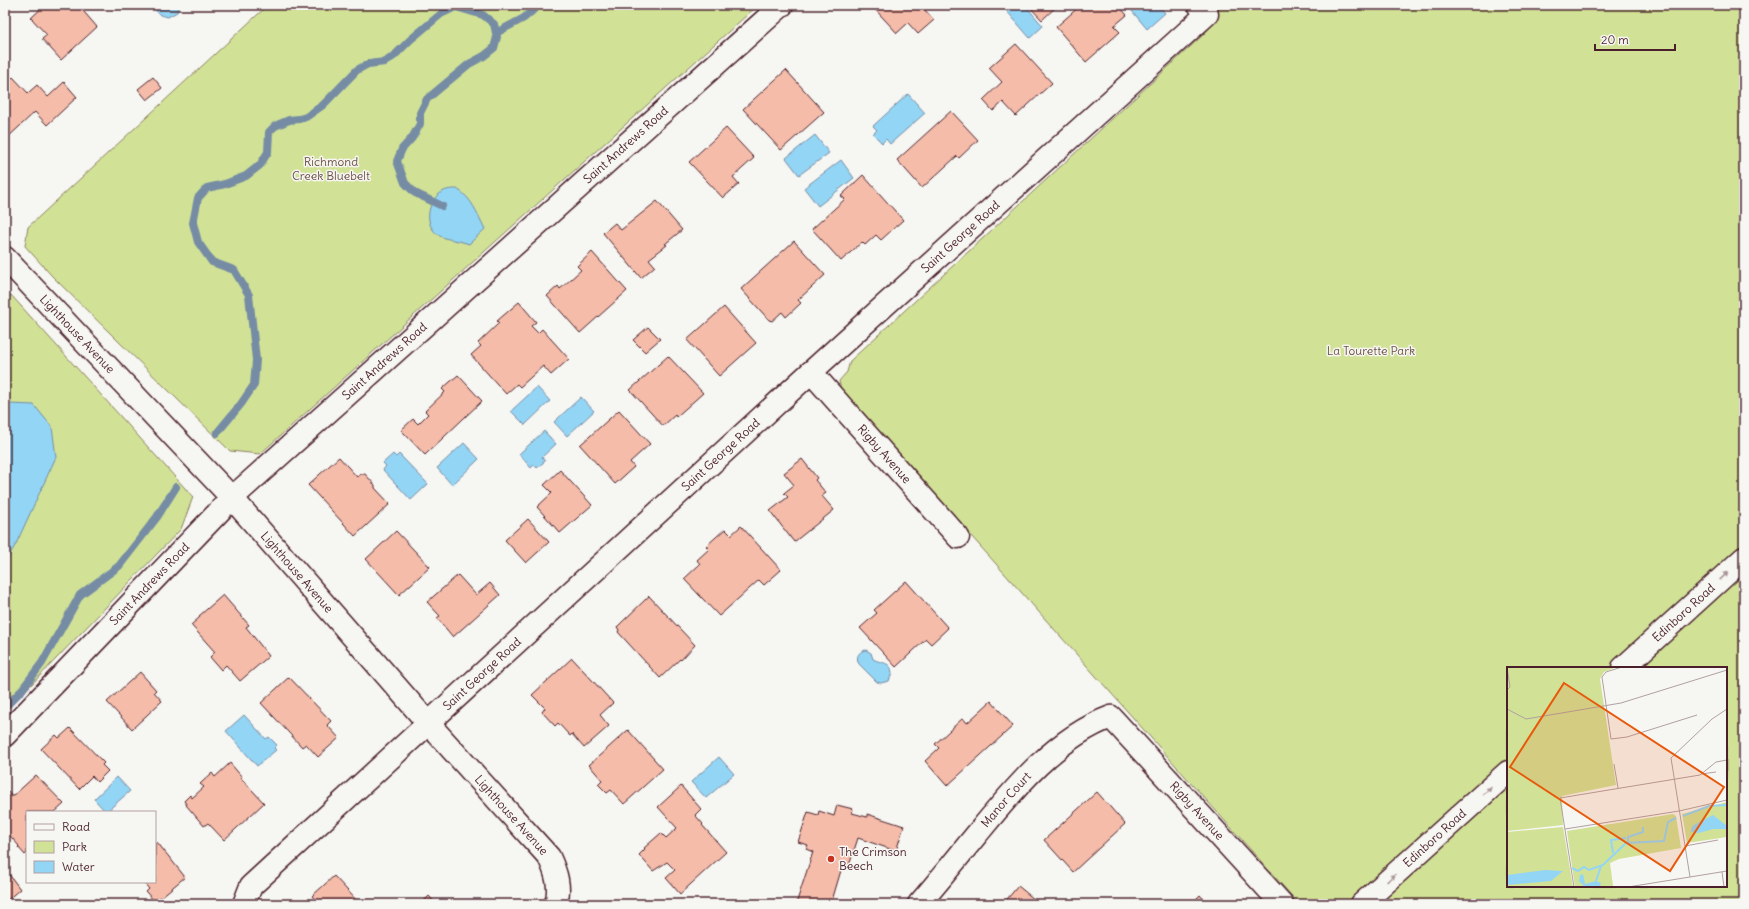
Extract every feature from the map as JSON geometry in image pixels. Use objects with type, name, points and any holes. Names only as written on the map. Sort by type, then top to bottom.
[{"type":"street","name":"Saint Andrews Road","points":[[5,735],[232,498],[782,5]]},
{"type":"street","name":"Saint George Road","points":[[231,904],[248,895],[428,723],[811,372],[1203,9]]},
{"type":"street","name":"Lighthouse Avenue","points":[[6,262],[232,498],[428,723],[549,857],[557,873],[558,898],[556,904]]},
{"type":"street","name":"Rigby Avenue","points":[[811,372],[958,536]]},
{"type":"street","name":"Edinboro Road","points":[[1624,667],[1744,558]]},
{"type":"street","name":"Rigby Avenue","points":[[1111,717],[1282,904]]},
{"type":"street","name":"Manor Court","points":[[920,904],[994,813],[1025,779],[1069,740],[1097,722],[1111,717]]},
{"type":"street","name":"Edinboro Road","points":[[1362,904],[1507,773]]},
{"type":"green space","name":"Richmond Creek Bluebelt","points":[[268,5],[758,5],[260,454],[230,451],[52,276],[25,246],[28,227]]},
{"type":"green space","name":"La Tourette Park","points":[[1217,5],[1744,5],[1744,904],[1299,904],[841,390],[839,381],[847,372],[850,361],[1204,34],[1217,19]]},
{"type":"green space","points":[[11,295],[193,497],[181,529],[5,712],[5,301]]},
{"type":"water","points":[[151,5],[179,5],[177,12],[168,17],[160,15]]},
{"type":"water","points":[[1009,5],[1025,5],[1043,26],[1030,38],[1005,9]]},
{"type":"water","points":[[1127,5],[1158,5],[1165,13],[1147,29]]},
{"type":"water","points":[[908,94],[925,113],[890,144],[886,139],[882,143],[873,134],[877,130],[873,126]]},
{"type":"water","points":[[815,135],[829,153],[799,175],[786,158]]},
{"type":"water","points":[[841,160],[854,178],[818,206],[804,188]]},
{"type":"water","points":[[457,189],[470,201],[485,229],[469,244],[440,236],[430,224],[429,212],[433,200],[444,191]]},
{"type":"water","points":[[537,387],[550,401],[525,425],[511,411]]},
{"type":"water","points":[[581,397],[594,411],[567,436],[554,422]]},
{"type":"water","points":[[9,404],[34,405],[52,427],[56,457],[16,544],[5,563],[5,406]]},
{"type":"water","points":[[544,431],[556,444],[542,457],[545,461],[537,468],[534,465],[531,468],[519,454]]},
{"type":"water","points":[[464,443],[479,459],[452,485],[437,468]]},
{"type":"water","points":[[393,454],[396,457],[399,454],[428,484],[411,500],[383,470],[386,466],[383,463]]},
{"type":"water","points":[[866,650],[871,653],[873,659],[876,661],[886,663],[890,666],[892,673],[889,681],[881,683],[877,682],[859,664],[857,659],[858,655]]},
{"type":"water","points":[[244,715],[266,739],[269,737],[277,745],[274,748],[276,750],[257,766],[226,731]]},
{"type":"water","points":[[719,757],[734,774],[706,798],[691,782]]},
{"type":"water","points":[[117,777],[130,791],[107,811],[105,811],[94,799]]},
{"type":"building","points":[[45,5],[78,5],[97,27],[61,60],[42,39],[47,35],[31,18]]},
{"type":"building","points":[[871,5],[928,5],[924,9],[934,20],[918,34],[908,23],[897,33]]},
{"type":"building","points":[[1028,5],[1058,5],[1042,20]]},
{"type":"building","points":[[1081,5],[1118,5],[1127,15],[1114,26],[1120,32],[1086,62],[1056,27]]},
{"type":"building","points":[[1016,44],[1052,83],[1016,116],[1003,102],[993,111],[983,100],[1002,82],[989,68]]},
{"type":"building","points":[[786,70],[824,112],[781,150],[743,109]]},
{"type":"building","points":[[13,77],[28,93],[37,85],[48,97],[64,82],[77,97],[47,125],[35,112],[5,140],[5,80],[7,82]]},
{"type":"building","points":[[153,77],[162,88],[147,100],[138,89]]},
{"type":"building","points":[[951,111],[978,140],[959,158],[957,156],[922,188],[897,160]]},
{"type":"building","points":[[726,128],[754,158],[733,177],[739,184],[723,198],[689,162]]},
{"type":"building","points":[[863,175],[903,220],[881,240],[876,235],[865,245],[862,242],[841,261],[812,229],[845,199],[841,196]]},
{"type":"building","points":[[657,201],[682,230],[665,244],[667,245],[649,259],[655,266],[641,278],[603,233],[615,223],[621,230]]},
{"type":"building","points":[[794,241],[825,275],[798,300],[801,303],[786,317],[782,312],[772,321],[769,320],[741,289]]},
{"type":"building","points":[[592,252],[627,291],[580,333],[547,296],[558,286],[560,289],[581,270],[577,266]]},
{"type":"building","points":[[519,302],[536,322],[531,326],[538,333],[542,329],[569,359],[551,375],[543,366],[520,387],[517,384],[506,394],[471,355],[481,346],[478,343],[499,323],[497,321]]},
{"type":"building","points":[[724,307],[756,343],[719,376],[687,340]]},
{"type":"building","points":[[648,327],[660,339],[645,352],[633,340]]},
{"type":"building","points":[[668,356],[703,393],[676,417],[675,415],[663,426],[630,390]]},
{"type":"building","points":[[458,375],[482,401],[425,455],[401,430],[413,419],[418,424],[428,414],[425,411],[445,392],[442,389]]},
{"type":"building","points":[[619,410],[650,444],[630,462],[634,467],[615,484],[580,445]]},
{"type":"building","points":[[339,457],[357,477],[361,474],[365,474],[375,485],[375,488],[390,504],[355,536],[308,485]]},
{"type":"building","points":[[802,459],[817,478],[815,480],[826,493],[822,496],[834,510],[794,542],[770,511],[788,497],[784,493],[794,485],[784,473]]},
{"type":"building","points":[[560,470],[592,505],[560,533],[537,507],[552,493],[544,485]]},
{"type":"building","points":[[528,519],[549,542],[526,563],[505,540]]},
{"type":"building","points":[[741,526],[781,570],[764,585],[759,580],[719,616],[684,579],[700,564],[697,560],[709,549],[706,546],[725,529],[731,535]]},
{"type":"building","points":[[396,531],[430,567],[399,595],[366,559]]},
{"type":"building","points":[[458,575],[476,595],[490,583],[500,595],[453,637],[437,618],[440,616],[427,602]]},
{"type":"building","points":[[906,581],[948,628],[931,644],[926,639],[896,667],[860,628],[877,613],[874,610]]},
{"type":"building","points":[[223,595],[249,625],[246,627],[269,656],[240,681],[226,665],[221,670],[210,657],[215,652],[191,625]]},
{"type":"building","points":[[649,596],[695,645],[681,660],[680,659],[660,678],[618,632],[619,630],[617,627]]},
{"type":"building","points":[[572,658],[613,703],[600,715],[609,726],[584,748],[572,734],[570,736],[558,723],[555,726],[542,712],[545,708],[532,695]]},
{"type":"building","points":[[140,672],[156,690],[154,692],[162,701],[132,729],[107,702]]},
{"type":"building","points":[[289,677],[331,721],[327,725],[339,738],[318,757],[306,744],[302,747],[261,703]]},
{"type":"building","points":[[991,701],[1013,726],[947,786],[925,761],[939,748],[935,744],[963,718],[967,723]]},
{"type":"building","points":[[70,728],[104,763],[102,765],[108,771],[97,782],[92,776],[79,789],[41,749],[56,735],[59,738]]},
{"type":"building","points":[[628,730],[663,769],[624,804],[611,790],[607,793],[598,784],[602,780],[589,765]]},
{"type":"building","points":[[230,763],[242,777],[241,778],[264,803],[224,840],[208,823],[204,826],[184,801],[190,795],[192,798],[204,787],[200,784],[212,773],[215,777]]},
{"type":"building","points":[[36,775],[64,804],[56,811],[26,811],[25,855],[5,830],[5,795],[8,792],[12,797]]},
{"type":"building","points":[[681,786],[701,809],[695,815],[726,852],[680,894],[666,878],[675,870],[667,862],[653,871],[639,855],[645,849],[644,848],[661,833],[666,838],[677,828],[658,807]]},
{"type":"building","points":[[1097,792],[1125,824],[1073,872],[1044,840]]},
{"type":"building","name":"The Crimson Beech","points":[[837,805],[853,809],[852,813],[867,817],[867,814],[904,826],[896,851],[858,838],[848,869],[842,867],[831,904],[796,904],[813,852],[806,849],[808,845],[798,842],[808,812],[818,815],[819,811],[834,816]]},
{"type":"building","points":[[157,842],[185,877],[155,902],[146,892],[149,889],[144,883],[156,883]]},
{"type":"building","points":[[5,869],[20,889],[5,902]]},
{"type":"building","points":[[334,876],[360,904],[319,904],[312,896]]},
{"type":"building","points":[[1018,886],[1040,904],[1003,904]]},
{"type":"building","points":[[1200,895],[1208,904],[1191,904]]},
{"type":"building","points":[[429,896],[436,904],[420,904],[427,898]]},
{"type":"waterway","points":[[217,433],[241,404],[254,385],[256,360],[249,295],[234,270],[212,262],[198,242],[193,223],[198,198],[207,188],[225,184],[246,176],[260,165],[268,152],[269,132],[275,126],[289,120],[306,117],[323,105],[357,70],[368,64],[385,62],[394,56],[410,40],[441,14],[460,5]]},
{"type":"waterway","points":[[496,33],[524,18],[539,5]]},
{"type":"waterway","points":[[442,206],[415,193],[405,183],[397,161],[402,149],[412,138],[420,124],[420,113],[427,99],[469,64],[484,56],[494,48],[497,37],[494,24],[483,15],[456,7]]},
{"type":"waterway","points":[[5,707],[21,691],[42,663],[80,595],[119,566],[157,517],[176,487]]},
{"type":"place","name":"The Crimson Beech","points":[[831,859]]}]
